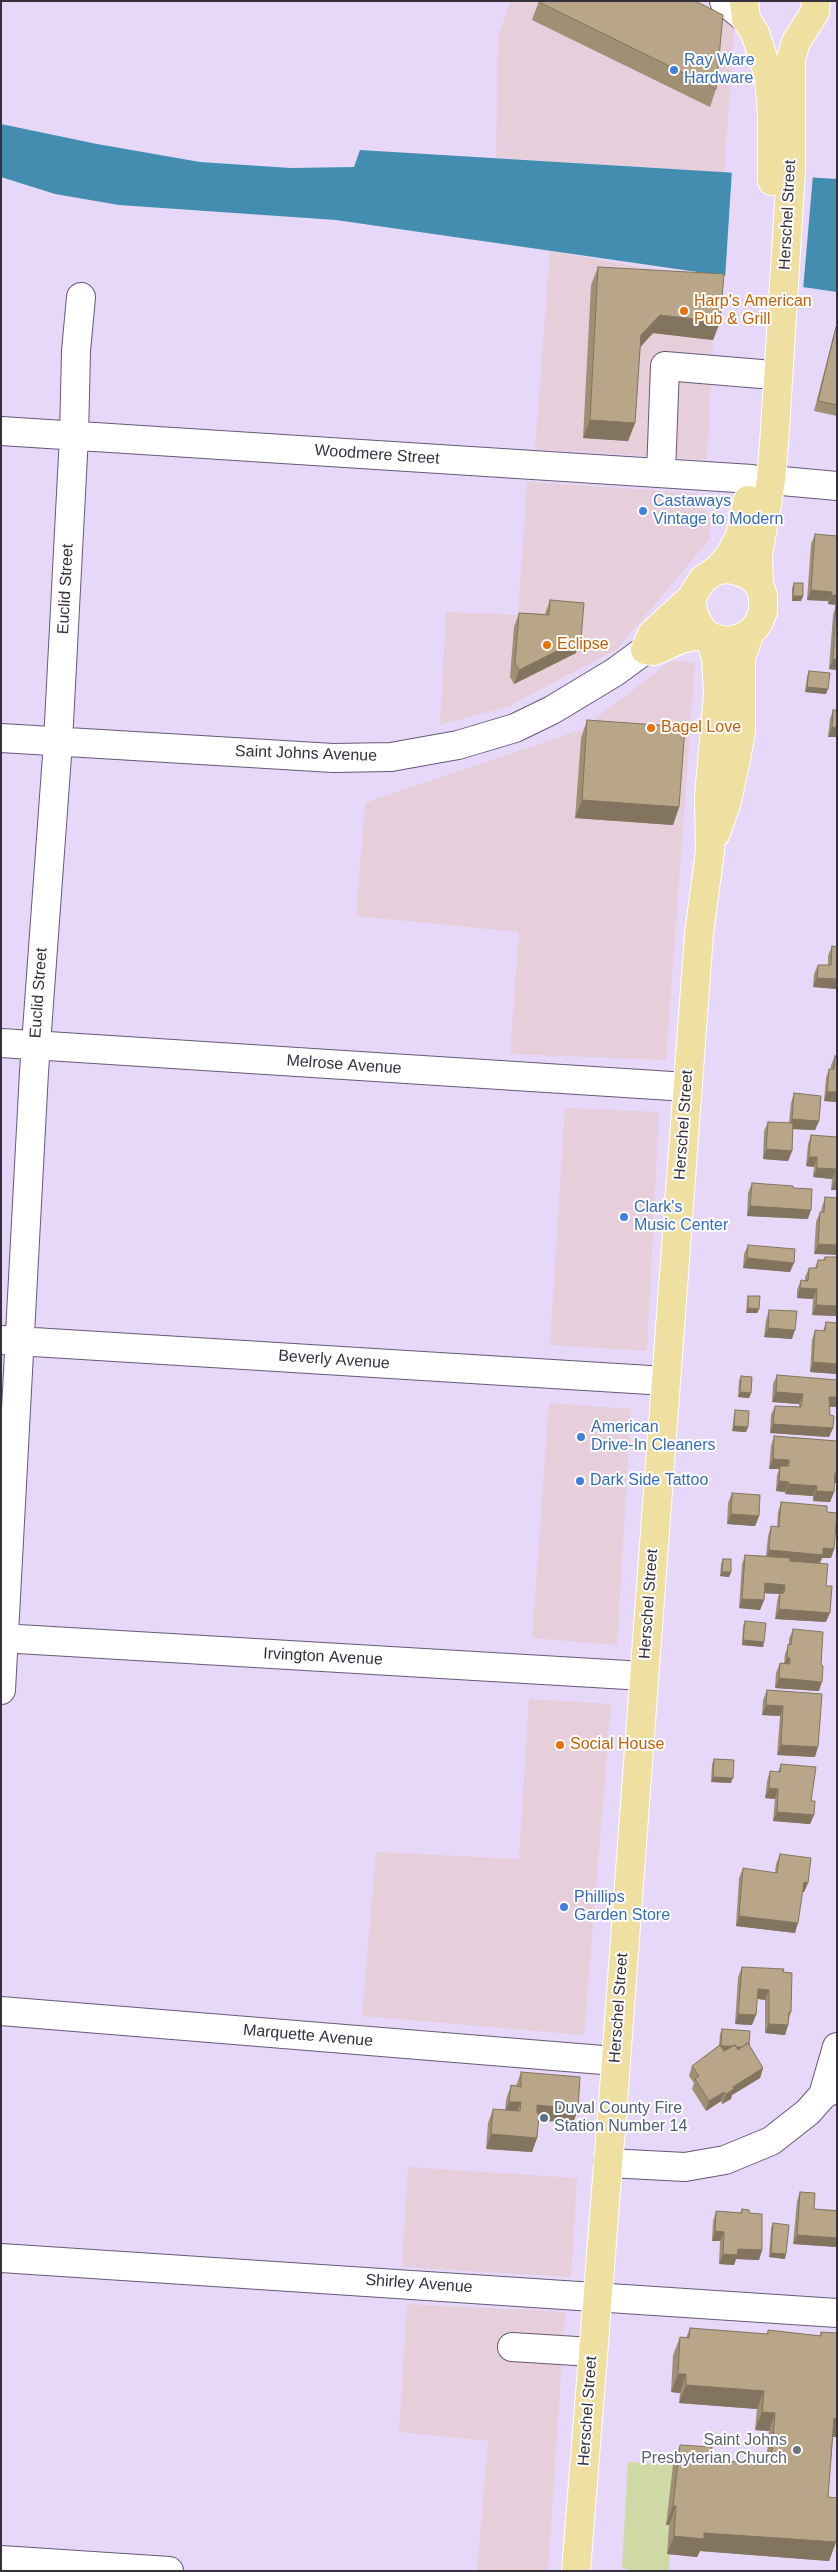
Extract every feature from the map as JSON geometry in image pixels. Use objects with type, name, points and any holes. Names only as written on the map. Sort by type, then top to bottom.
[{"type":"main road","name":"Herschel Street","points":[[782,117],[796,42],[815,12],[816,1]]},
{"type":"main road","name":"Herschel Street","points":[[576,2571],[687,1087],[699,934],[710,851],[709,796],[718,694],[716,659],[707,636],[694,615],[691,598],[703,579],[717,570],[730,555],[740,536],[762,480],[761,374],[791,170],[782,117],[755,33],[745,10]]},
{"type":"main road","name":"Herschel Street","points":[[710,851],[727,801],[741,731],[741,657],[750,633],[758,624],[763,611],[763,596],[759,584],[759,540],[774,294]]},
{"type":"main road","points":[[717,570],[730,569],[747,574],[759,584]]},
{"type":"main road","name":"Saint Johns Avenue","points":[[691,598],[652,634],[645,650],[654,651],[681,639],[707,636]]},
{"type":"main road","points":[[707,636],[723,641],[738,639],[750,633]]},
{"type":"street","points":[[724,1],[745,10]]},
{"type":"street","name":"Euclid Street","points":[[1,1690],[11,1341],[36,1046],[58,742],[74,436],[76,351],[81,297]]},
{"type":"street","points":[[661,473],[665,366],[761,374]]},
{"type":"street","name":"Woodmere Street","points":[[1,432],[661,473],[837,486]]},
{"type":"street","name":"Saint Johns Avenue","points":[[1,738],[333,758],[391,757],[458,745],[514,728],[552,710],[615,672],[645,650]]},
{"type":"street","name":"Melrose Avenue","points":[[1,1044],[687,1087]]},
{"type":"street","name":"Beverly Avenue","points":[[11,1341],[666,1381]]},
{"type":"street","name":"Irvington Avenue","points":[[3,1638],[644,1676]]},
{"type":"street","name":"Marquette Avenue","points":[[1,2011],[615,2061]]},
{"type":"street","points":[[608,2163],[685,2168],[725,2160],[771,2141],[808,2112],[830,2091],[837,2047]]},
{"type":"street","name":"Shirley Avenue","points":[[1,2258],[837,2313]]},
{"type":"street","points":[[512,2347],[592,2352]]},
{"type":"street","points":[[1,2560],[169,2571]]},
{"type":"shaded area","points":[[511,1],[699,1],[735,21],[724,172],[496,158],[498,37]]},
{"type":"shaded area","points":[[550,251],[719,281],[713,340],[707,460],[535,449]]},
{"type":"shaded area","points":[[527,482],[697,493],[710,519],[709,540],[617,649],[509,706],[440,725],[446,612],[518,615]]},
{"type":"shaded area","points":[[671,661],[695,662],[666,1060],[510,1054],[519,932],[356,916],[365,803],[580,730]]},
{"type":"shaded area","points":[[565,1108],[659,1112],[647,1351],[550,1345]]},
{"type":"shaded area","points":[[549,1403],[631,1409],[617,1645],[532,1638]]},
{"type":"shaded area","points":[[529,1699],[611,1704],[584,2035],[362,2016],[376,1852],[519,1859]]},
{"type":"shaded area","points":[[408,2167],[577,2178],[571,2277],[402,2267]]},
{"type":"shaded area","points":[[407,2304],[565,2312],[548,2571],[477,2571],[488,2441],[399,2432]]},
{"type":"green space","points":[[628,2462],[673,2465],[666,2524],[669,2525],[667,2554],[670,2555],[669,2571],[630,2571],[622,2567]]},
{"type":"water","points":[[1,124],[97,144],[200,162],[291,168],[354,167],[360,150],[837,179],[837,292],[336,220],[119,205],[55,194],[1,177]]},
{"type":"pier","points":[[732,170],[813,175],[803,290],[725,279]]},
{"type":"building","name":"Ray Ware Hardware","points":[[695,1],[723,15],[716,89],[539,2]]},
{"type":"building","points":[[598,267],[724,274],[720,322],[660,315],[641,335],[635,423],[590,420]]},
{"type":"building","points":[[837,327],[837,405],[818,401]]},
{"type":"building","points":[[815,534],[837,536],[837,595],[831,595],[832,592],[811,590]]},
{"type":"building","points":[[794,583],[803,583],[803,596],[793,596]]},
{"type":"building","points":[[550,600],[584,603],[581,639],[519,670],[515,663],[519,613],[549,615]]},
{"type":"building","points":[[837,605],[837,660],[833,659]]},
{"type":"building","points":[[809,671],[830,673],[828,689],[807,687]]},
{"type":"building","points":[[833,710],[837,710],[837,728],[832,727]]},
{"type":"building","points":[[587,720],[685,727],[679,807],[582,800]]},
{"type":"building","points":[[832,946],[837,947],[837,979],[817,978],[818,965],[831,965]]},
{"type":"building","points":[[835,1056],[837,1056],[837,1092],[827,1092],[829,1069],[834,1069]]},
{"type":"building","points":[[794,1093],[821,1096],[819,1121],[792,1119]]},
{"type":"building","points":[[768,1122],[793,1123],[792,1151],[766,1149]]},
{"type":"building","points":[[811,1135],[837,1137],[837,1180],[835,1180],[836,1169],[817,1168],[817,1157],[809,1157]]},
{"type":"building","points":[[752,1183],[812,1189],[811,1210],[750,1206]]},
{"type":"building","points":[[825,1197],[837,1198],[837,1245],[818,1244],[820,1212],[824,1212]]},
{"type":"building","points":[[748,1245],[795,1249],[794,1263],[747,1258]]},
{"type":"building","points":[[825,1257],[837,1257],[837,1306],[816,1305],[817,1289],[800,1288],[801,1280],[808,1281],[809,1268],[817,1268],[818,1260],[825,1260]]},
{"type":"building","points":[[748,1296],[760,1296],[759,1309],[748,1308]]},
{"type":"building","points":[[769,1310],[797,1311],[795,1330],[768,1328]]},
{"type":"building","points":[[826,1322],[837,1323],[837,1364],[813,1362],[815,1330],[825,1331]]},
{"type":"building","points":[[777,1375],[837,1380],[837,1397],[829,1397],[830,1415],[834,1416],[833,1428],[773,1424],[775,1406],[801,1407],[803,1394],[776,1392]]},
{"type":"building","points":[[741,1376],[752,1377],[751,1393],[740,1392]]},
{"type":"building","points":[[735,1410],[749,1411],[748,1427],[734,1426]]},
{"type":"building","points":[[774,1436],[837,1441],[837,1473],[835,1473],[834,1492],[816,1491],[817,1486],[789,1484],[789,1482],[779,1481],[780,1466],[789,1466],[789,1460],[773,1459]]},
{"type":"building","points":[[732,1493],[760,1495],[759,1516],[731,1514]]},
{"type":"building","points":[[781,1502],[827,1506],[827,1512],[837,1513],[834,1549],[823,1548],[823,1555],[769,1550],[771,1526],[779,1527]]},
{"type":"building","points":[[745,1555],[790,1558],[790,1561],[828,1564],[826,1586],[832,1586],[830,1613],[779,1609],[780,1593],[784,1593],[785,1585],[765,1583],[764,1600],[742,1599]]},
{"type":"building","points":[[723,1559],[731,1559],[731,1572],[722,1572]]},
{"type":"building","points":[[745,1621],[766,1623],[764,1642],[743,1640]]},
{"type":"building","points":[[793,1629],[823,1632],[822,1682],[779,1678],[780,1663],[790,1664],[790,1658],[787,1657],[788,1644],[791,1645]]},
{"type":"building","points":[[767,1690],[822,1694],[818,1747],[781,1745],[783,1706],[766,1705]]},
{"type":"building","points":[[714,1759],[734,1760],[733,1778],[713,1777]]},
{"type":"building","points":[[781,1764],[816,1767],[811,1801],[815,1801],[814,1815],[777,1812],[778,1789],[769,1788],[770,1771],[780,1772]]},
{"type":"building","points":[[780,1854],[811,1858],[808,1883],[804,1882],[798,1923],[739,1916],[743,1868],[777,1873]]},
{"type":"building","points":[[742,1967],[784,1969],[783,1972],[792,1973],[791,2012],[789,2012],[788,2025],[769,2024],[769,1990],[758,1989],[756,2015],[738,2014]]},
{"type":"building","points":[[722,2029],[750,2031],[749,2045],[748,2043],[742,2047],[736,2047],[735,2045],[721,2046]]},
{"type":"building","points":[[748,2043],[763,2068],[733,2087],[734,2089],[726,2094],[724,2092],[709,2101],[695,2079],[699,2076],[692,2066],[720,2045],[724,2051],[735,2045],[738,2050]]},
{"type":"building","points":[[521,2072],[580,2077],[578,2109],[537,2105],[537,2113],[539,2113],[537,2138],[491,2134],[493,2109],[520,2111],[521,2102],[509,2102],[511,2085],[521,2087]]},
{"type":"building","points":[[800,2192],[815,2193],[814,2209],[837,2211],[837,2238],[797,2235]]},
{"type":"building","points":[[742,2209],[749,2210],[749,2213],[762,2214],[762,2250],[738,2249],[737,2255],[723,2254],[724,2232],[715,2231],[716,2211],[742,2213]]},
{"type":"building","points":[[773,2223],[789,2225],[786,2254],[771,2253]]},
{"type":"building","name":"Saint Johns Presbyterian Church","points":[[690,2328],[768,2334],[768,2330],[821,2336],[821,2332],[837,2333],[837,2419],[834,2418],[828,2497],[837,2498],[836,2542],[704,2533],[704,2539],[674,2536],[676,2506],[673,2506],[680,2445],[712,2447],[711,2460],[771,2464],[775,2413],[762,2412],[764,2391],[686,2385],[686,2374],[678,2374],[680,2337],[689,2338]]},
{"type":"place","name":"Ray Ware Hardware","points":[[674,70]]},
{"type":"place","name":"Harp's American Pub & Grill","points":[[684,311]]},
{"type":"place","name":"Castaways Vintage to Modern","points":[[643,511]]},
{"type":"place","name":"Eclipse","points":[[547,645]]},
{"type":"place","name":"Bagel Love","points":[[651,728]]},
{"type":"place","name":"Clark's Music Center","points":[[624,1217]]},
{"type":"place","name":"American Drive-In Cleaners","points":[[581,1437]]},
{"type":"place","name":"Dark Side Tattoo","points":[[580,1481]]},
{"type":"place","name":"Social House","points":[[560,1745]]},
{"type":"place","name":"Phillips Garden Store","points":[[564,1907]]},
{"type":"place","name":"Duval County Fire Station Number 14","points":[[544,2118]]},
{"type":"place","name":"Saint Johns Presbyterian Church","points":[[797,2450]]}]
